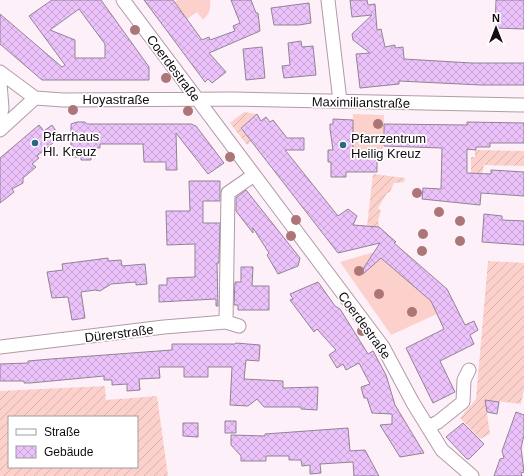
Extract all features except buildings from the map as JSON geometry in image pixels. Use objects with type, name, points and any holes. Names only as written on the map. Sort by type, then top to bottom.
[{"type":"street","name":"Coerdestraße","points":[[123,0],[383,347],[413,403],[442,450],[472,476]]},
{"type":"street","points":[[328,0],[340,101]]},
{"type":"street","points":[[0,72],[35,98],[0,130]]},
{"type":"street","points":[[0,83],[2,108],[0,118]]},
{"type":"street","name":"Hoyastraße","points":[[35,98],[63,100],[198,99]]},
{"type":"street","name":"Maximilianstraße","points":[[198,99],[524,105]]},
{"type":"street","name":"Dürerstraße","points":[[0,347],[164,327],[233,324],[227,266],[228,193],[254,175]]},
{"type":"street","points":[[428,427],[438,422],[463,402],[464,380],[469,370]]},
{"type":"shaded area","points":[[178,0],[210,0],[210,11],[203,20],[197,12],[187,19],[174,2]]},
{"type":"shaded area","points":[[244,112],[256,114],[240,128],[251,142],[247,145],[230,123]]},
{"type":"shaded area","points":[[353,114],[384,115],[383,155],[353,155]]},
{"type":"shaded area","points":[[475,150],[524,151],[524,166],[484,165],[482,174],[471,173],[471,157],[475,157]]},
{"type":"shaded area","points":[[373,174],[405,178],[404,182],[394,183],[390,192],[387,193],[378,208],[381,211],[378,220],[379,227],[367,226]]},
{"type":"shaded area","points":[[374,252],[372,256],[378,261],[381,258],[431,301],[437,314],[391,335],[340,262]]},
{"type":"shaded area","points":[[488,261],[524,263],[524,389],[521,404],[485,400],[490,434],[480,439],[460,418],[476,399]]},
{"type":"shaded area","points":[[105,386],[106,400],[157,396],[168,476],[0,476],[0,391]]},
{"type":"place","name":"Pfarrhaus Hl. Kreuz","points":[[35,143]]},
{"type":"place","name":"Pfarrzentrum Heilig Kreuz","points":[[343,145]]}]
